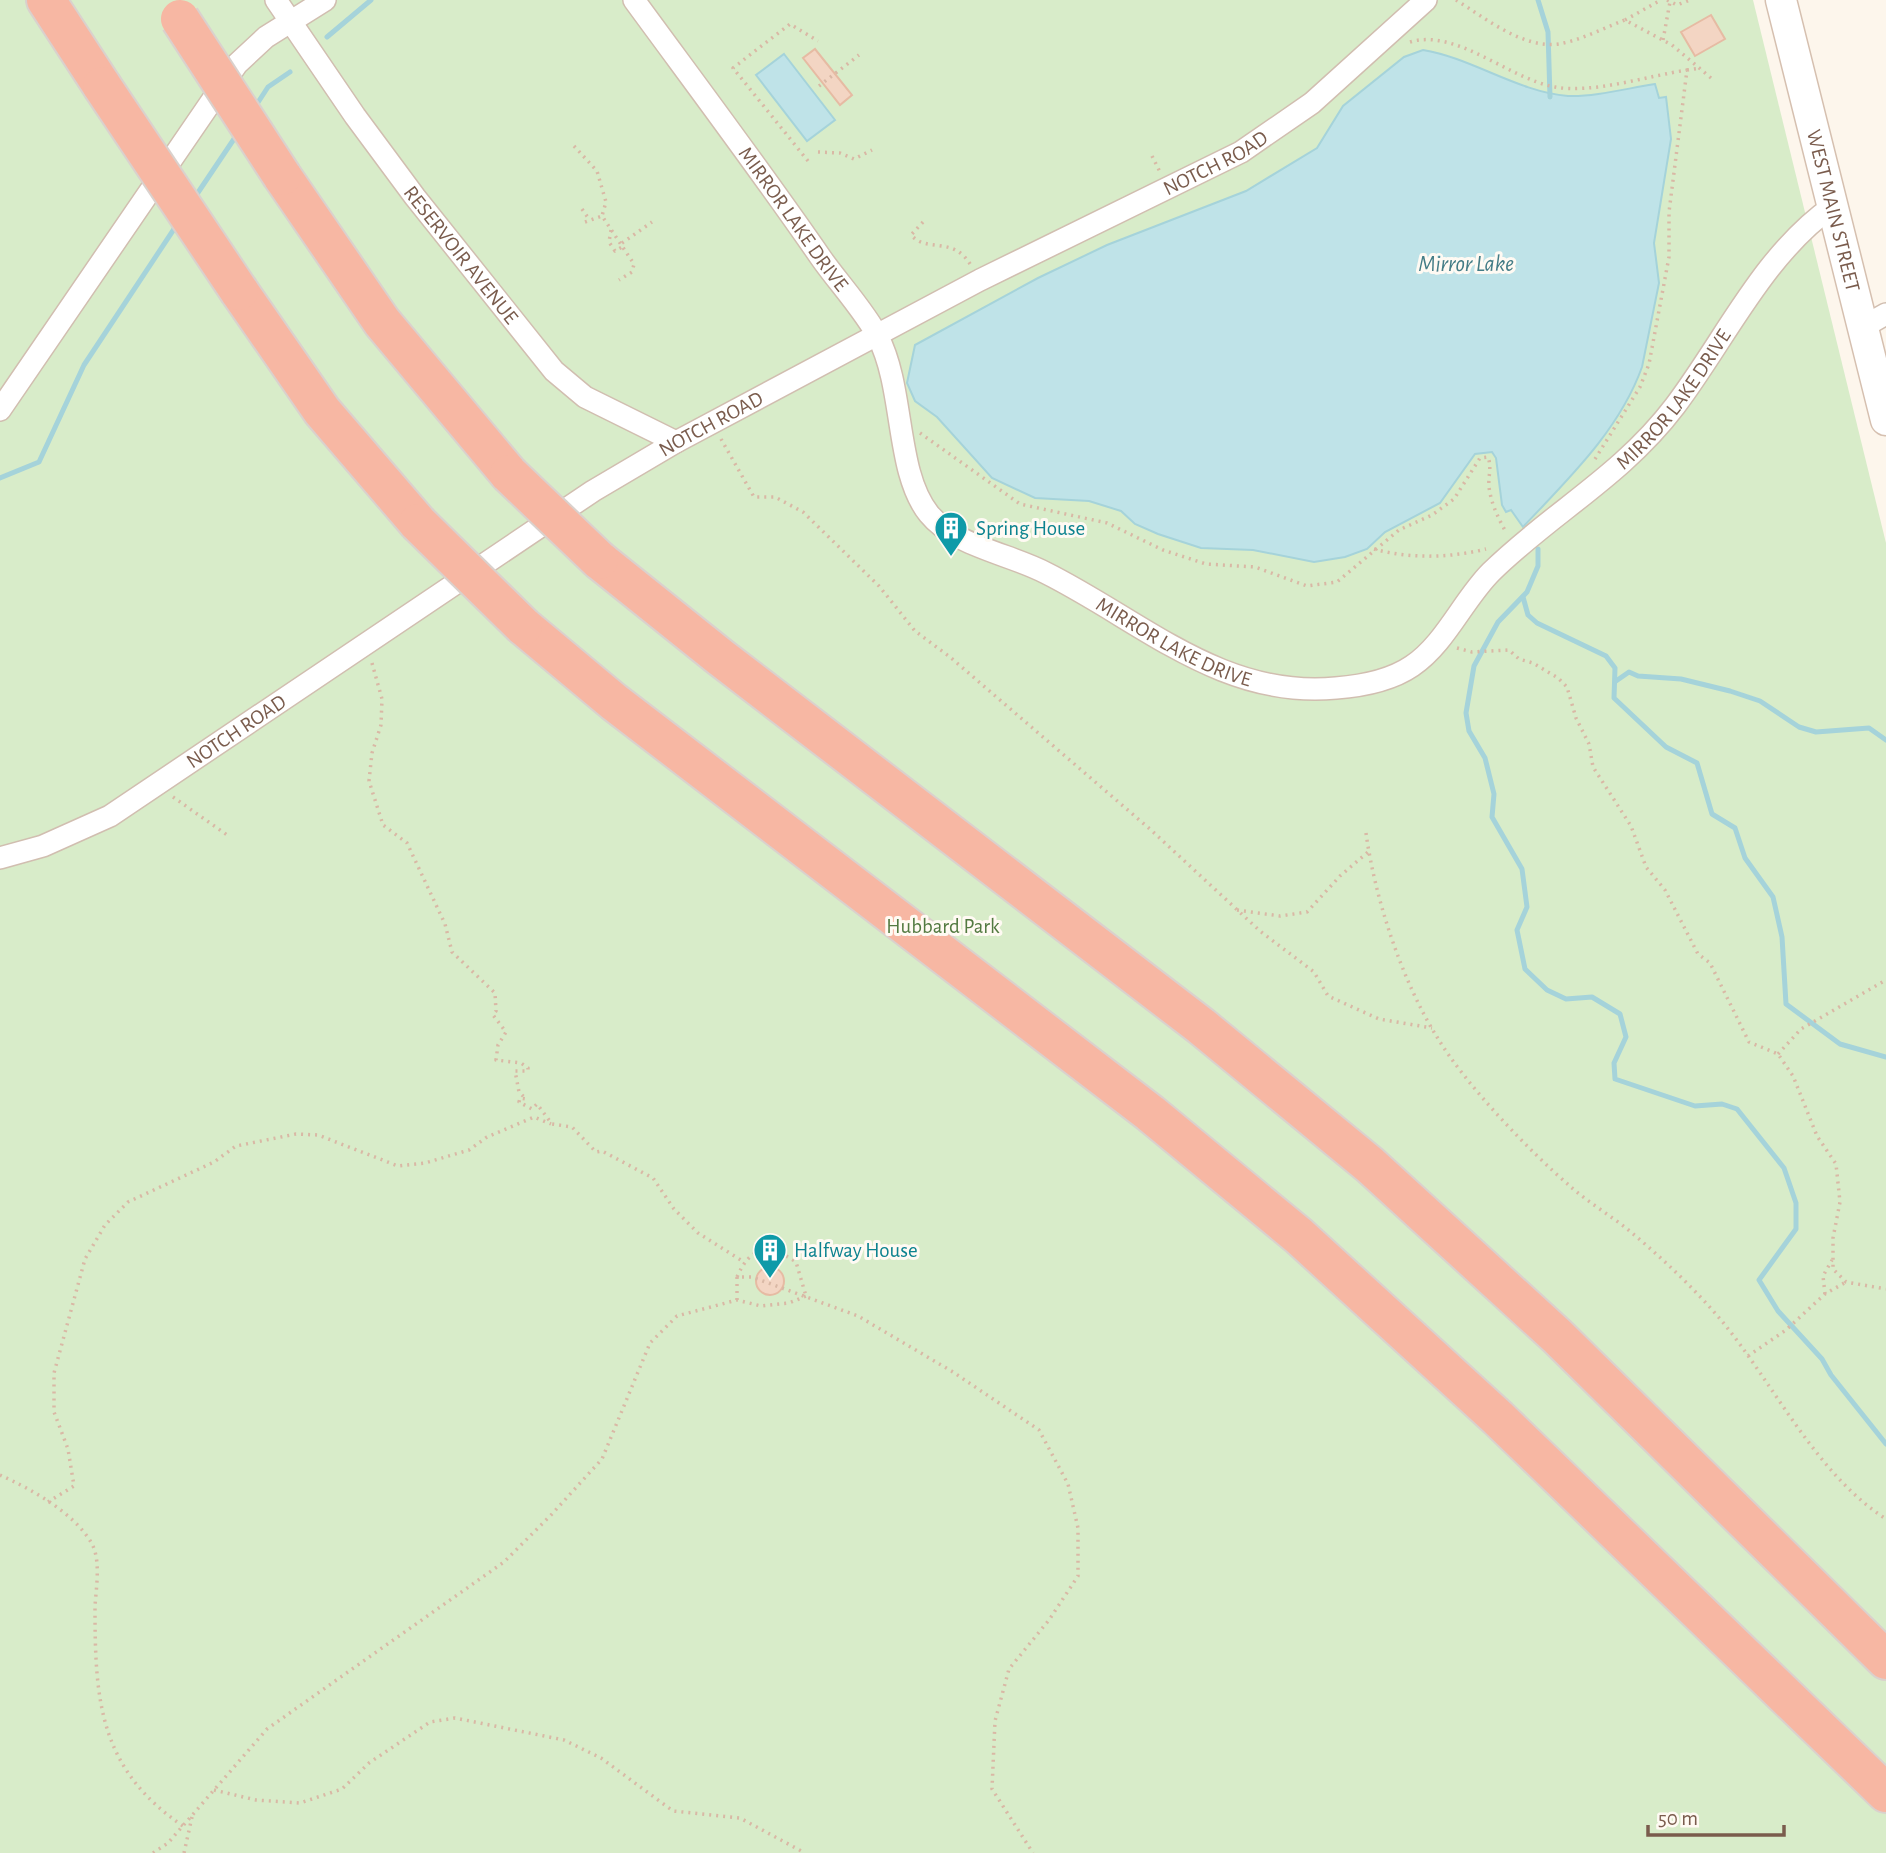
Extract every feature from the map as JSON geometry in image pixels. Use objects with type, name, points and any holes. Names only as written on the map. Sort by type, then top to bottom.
[{"type":"highway","points":[[46,0],[239,291],[335,427],[418,523],[523,626],[614,702],[1150,1112],[1289,1227],[1537,1455],[1886,1793]]},
{"type":"highway","points":[[173,10],[282,176],[388,330],[509,474],[599,560],[720,657],[1191,1018],[1350,1148],[1529,1309],[1886,1660]]},
{"type":"main road","name":"WEST MAIN STREET","points":[[1781,0],[1833,206],[1875,321],[1886,420]]},
{"type":"street","name":"RESERVOIR AVENUE","points":[[276,0],[407,187],[554,370],[584,397],[676,442]]},
{"type":"street","points":[[0,410],[237,64],[266,37],[325,0]]},
{"type":"street","name":"MIRROR LAKE DRIVE","points":[[635,0],[878,335],[891,372],[917,497],[932,518],[950,532],[1045,572],[1130,624],[1225,672],[1287,690],[1355,687],[1392,677],[1413,666],[1506,558],[1618,468],[1673,408],[1788,244],[1833,206]]},
{"type":"street","name":"NOTCH ROAD","points":[[0,858],[78,832],[110,816],[593,491],[676,442],[980,280],[1241,152],[1311,103],[1426,0]]},
{"type":"path","points":[[1456,0],[1495,24],[1535,42],[1557,44],[1625,20],[1666,1],[1682,5],[1690,0]]},
{"type":"path","points":[[1663,40],[1666,1]]},
{"type":"path","points":[[1625,20],[1663,40],[1711,78]]},
{"type":"path","points":[[808,160],[733,68],[790,24],[818,41]]},
{"type":"path","points":[[1400,48],[1425,37],[1448,43],[1557,88],[1592,86],[1701,68]]},
{"type":"path","points":[[818,86],[859,55]]},
{"type":"path","points":[[1592,462],[1620,423],[1649,364],[1669,257],[1669,212],[1687,70]]},
{"type":"path","points":[[574,146],[597,171],[606,202],[602,216]]},
{"type":"path","points":[[818,152],[840,153],[854,159],[872,150]]},
{"type":"path","points":[[582,209],[587,221],[602,216]]},
{"type":"path","points":[[602,216],[623,244],[633,269],[620,281]]},
{"type":"path","points":[[611,229],[609,243],[615,251],[652,222]]},
{"type":"path","points":[[923,222],[911,235],[916,240],[954,248],[965,255],[980,280]]},
{"type":"path","points":[[902,423],[945,447],[960,463],[1020,504],[1107,523],[1163,550],[1206,564],[1255,567],[1307,586],[1337,582],[1399,530],[1432,515],[1454,499],[1480,458],[1488,457],[1491,466],[1489,487],[1496,515],[1507,533],[1516,540]]},
{"type":"path","points":[[713,424],[754,497],[775,497],[803,512],[879,586],[915,631],[1018,715],[1151,830],[1235,910],[1314,972],[1328,996],[1379,1019],[1432,1028]]},
{"type":"path","points":[[1374,549],[1398,556],[1420,556],[1474,552],[1497,546]]},
{"type":"path","points":[[369,643],[382,699],[381,725],[372,753],[369,780],[383,825],[407,843],[445,924],[452,952],[495,993],[496,1011],[493,1015],[506,1032],[498,1045],[496,1060],[521,1063],[528,1068],[528,1071],[515,1071],[519,1092],[526,1098],[520,1098],[519,1102],[532,1109],[537,1104],[552,1124]]},
{"type":"path","points":[[1472,652],[1509,650],[1519,659],[1534,663],[1558,678],[1566,687],[1576,718],[1589,744],[1593,766],[1630,826],[1646,867],[1665,890],[1698,954],[1710,963],[1749,1042],[1778,1054],[1793,1076],[1817,1136],[1836,1164],[1840,1202],[1833,1269],[1846,1282],[1886,1289]]},
{"type":"path","points":[[160,782],[179,803],[230,837]]},
{"type":"path","points":[[1366,833],[1376,886],[1407,976],[1432,1028],[1461,1070],[1538,1155],[1572,1188],[1659,1257],[1721,1321],[1847,1488],[1886,1519]]},
{"type":"path","points":[[1235,910],[1280,916],[1307,912],[1340,876],[1368,852]]},
{"type":"path","points":[[1778,1054],[1801,1028],[1886,979]]},
{"type":"path","points":[[48,1502],[74,1486],[68,1449],[54,1412],[54,1373],[85,1259],[104,1225],[128,1202],[214,1162],[236,1146],[296,1135],[318,1135],[398,1166],[425,1163],[469,1150],[487,1137],[534,1117],[552,1124],[572,1127],[596,1152],[602,1151],[653,1178],[674,1209],[698,1233],[744,1262]]},
{"type":"path","points":[[737,1300],[737,1277],[744,1262],[765,1249],[781,1252],[796,1262],[806,1296]]},
{"type":"path","points":[[1825,1294],[1823,1276],[1833,1258]]},
{"type":"path","points":[[737,1277],[752,1277],[858,1315],[953,1372],[1040,1430],[1069,1484],[1078,1528],[1078,1576],[1049,1620],[1009,1669],[995,1721],[992,1789],[1033,1853]]},
{"type":"path","points":[[1748,1356],[1786,1330],[1825,1294],[1846,1282]]},
{"type":"path","points":[[153,1853],[168,1843],[267,1729],[504,1562],[602,1459],[650,1343],[677,1317],[737,1300],[761,1306],[789,1303],[806,1296]]},
{"type":"path","points":[[0,1475],[68,1513],[93,1546],[98,1689],[109,1741],[133,1778],[161,1812],[183,1826]]},
{"type":"path","points":[[214,1790],[256,1800],[300,1803],[342,1789],[369,1763],[430,1722],[455,1718],[564,1740],[601,1758],[673,1811],[740,1818],[805,1853]]},
{"type":"path","points":[[184,1853],[193,1815]]},
{"type":"green space","name":"Hubbard Park","points":[[0,0],[1753,0],[1886,543],[1886,1853],[0,1853]]},
{"type":"water","name":"Mirror Lake","points":[[1423,50],[1459,60],[1549,93],[1590,95],[1655,84],[1659,98],[1666,97],[1671,139],[1654,243],[1659,283],[1642,367],[1620,412],[1606,433],[1523,527],[1511,510],[1506,512],[1502,505],[1496,458],[1492,452],[1475,454],[1440,503],[1385,532],[1367,549],[1345,557],[1314,562],[1253,550],[1201,548],[1135,524],[1121,511],[1089,501],[1035,498],[992,478],[937,417],[915,401],[907,383],[915,345],[1038,278],[1107,245],[1246,191],[1317,148],[1343,106],[1404,57]]},
{"type":"water","points":[[784,54],[835,120],[807,141],[756,75]]},
{"type":"building","points":[[1711,15],[1725,39],[1695,56],[1681,32]]},
{"type":"building","points":[[815,49],[852,95],[840,105],[803,58]]},
{"type":"building","name":"Halfway House","points":[[770,1267],[780,1271],[784,1281],[780,1291],[770,1295],[760,1291],[756,1281],[760,1271]]},
{"type":"waterway","points":[[327,37],[371,0]]},
{"type":"waterway","points":[[1538,0],[1548,32],[1550,97]]},
{"type":"waterway","points":[[255,107],[268,87],[290,72]]},
{"type":"waterway","points":[[195,197],[238,133]]},
{"type":"waterway","points":[[0,478],[39,462],[84,365],[178,223]]},
{"type":"waterway","points":[[1538,549],[1538,566],[1527,592],[1498,622],[1474,666],[1466,713],[1469,731],[1485,758],[1494,794],[1492,817],[1522,869],[1527,907],[1517,930],[1525,969],[1547,990],[1566,999],[1592,997],[1620,1014],[1626,1037],[1614,1063],[1615,1079],[1695,1106],[1722,1104],[1737,1109],[1784,1168],[1796,1203],[1796,1229],[1759,1280],[1778,1311],[1822,1359],[1831,1375],[1886,1444]]},
{"type":"waterway","points":[[1523,597],[1528,615],[1537,623],[1606,656],[1615,668],[1614,698],[1666,747],[1697,763],[1712,814],[1735,828],[1745,858],[1773,897],[1782,937],[1786,1004],[1840,1044],[1886,1057]]},
{"type":"waterway","points":[[1616,681],[1629,672],[1638,676],[1681,679],[1760,701],[1799,727],[1816,732],[1869,728],[1886,740]]},
{"type":"place","name":"Spring House","points":[[951,558]]},
{"type":"place","name":"Halfway House","points":[[770,1280]]}]
